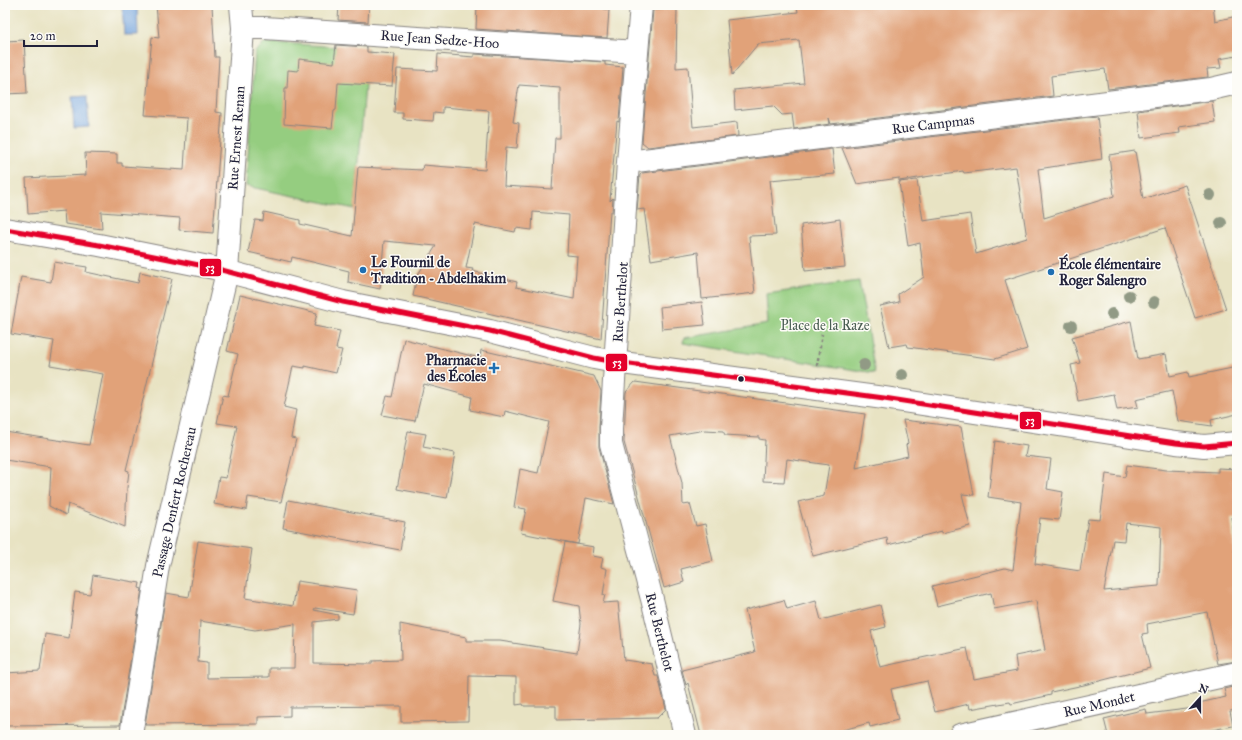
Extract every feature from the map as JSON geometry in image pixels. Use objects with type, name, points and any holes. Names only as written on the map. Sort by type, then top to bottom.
[{"type":"street","name":"Rue Ernest Renan","points":[[227,272],[243,28],[242,5]]},
{"type":"street","name":"Rue Berthelot","points":[[641,5],[636,52],[610,428],[611,444],[652,599],[685,735]]},
{"type":"street","name":"Rue Jean Sedze-Hoo","points":[[243,28],[264,28],[636,52]]},
{"type":"street","name":"Rue Campmas","points":[[628,162],[1211,89],[1237,83]]},
{"type":"street","points":[[5,229],[99,245],[227,272],[343,302],[502,333],[594,358],[615,362],[884,398],[1176,443],[1204,446],[1237,443]]},
{"type":"street","name":"Passage Denfert Rochereau","points":[[131,735],[158,566],[227,272]]},
{"type":"street","name":"Rue Mondet","points":[[960,735],[1237,673]]},
{"type":"path","points":[[816,369],[822,334]]},
{"type":"green space","points":[[265,42],[368,49],[355,209],[246,186],[255,52]]},
{"type":"green space","name":"Place de la Raze","points":[[859,281],[875,373],[683,343],[684,338],[768,324],[766,294]]},
{"type":"water","points":[[122,5],[137,5],[138,35],[124,35]]},
{"type":"water","points":[[87,96],[89,127],[74,128],[72,97]]},
{"type":"building","points":[[156,5],[212,5],[215,57],[219,57],[216,112],[222,113],[213,233],[179,230],[180,218],[101,212],[102,229],[65,224],[64,211],[28,214],[26,178],[86,175],[85,153],[117,154],[117,163],[122,163],[122,166],[184,170],[187,118],[145,115],[152,37],[159,38]]},
{"type":"building","points":[[339,5],[369,5],[368,22],[338,20]]},
{"type":"building","points":[[477,5],[604,5],[604,9],[609,10],[607,38],[476,29]]},
{"type":"building","points":[[806,5],[1213,5],[1215,21],[1237,16],[1237,56],[1219,59],[1221,68],[1207,69],[1208,77],[1108,89],[1105,69],[1051,76],[1053,96],[831,124],[829,118],[830,124],[794,129],[792,114],[782,115],[773,106],[735,110],[734,90],[804,83],[799,40],[758,44],[732,75],[727,20],[798,12],[797,7]]},
{"type":"building","points":[[677,9],[676,68],[688,67],[693,127],[737,122],[738,136],[648,147],[642,142],[653,10]]},
{"type":"building","points":[[24,40],[27,93],[5,94],[5,41]]},
{"type":"building","points":[[336,45],[367,47],[367,52],[395,54],[392,86],[338,83],[336,110],[334,111],[332,128],[284,124],[285,88],[287,88],[288,70],[298,71],[299,59],[334,63]]},
{"type":"building","points":[[438,54],[474,57],[474,54],[605,62],[605,65],[623,67],[619,122],[617,121],[610,201],[613,198],[612,212],[610,212],[601,339],[413,296],[417,276],[436,246],[384,241],[380,289],[348,282],[349,271],[292,257],[291,262],[248,252],[255,220],[263,221],[264,212],[300,220],[300,224],[352,236],[358,167],[422,170],[423,165],[485,170],[489,111],[443,107],[443,113],[434,112],[433,121],[403,119],[403,113],[394,113],[397,69],[437,71]],"holes":[[[519,85],[560,88],[560,138],[555,138],[552,189],[504,186],[506,147],[517,148],[519,123],[513,122]],[[533,212],[569,215],[567,255],[577,256],[574,299],[516,287],[517,282],[472,271],[473,269],[466,268],[475,224],[515,232],[516,228],[532,230]]]},
{"type":"building","points":[[1212,101],[1215,122],[1179,127],[1180,133],[1141,138],[1138,111]]},
{"type":"building","points":[[1097,116],[1102,159],[1038,169],[1044,218],[1114,196],[1109,155],[1135,151],[1143,199],[1185,185],[1226,309],[1195,318],[1165,228],[1005,280],[1027,349],[995,359],[908,347],[907,344],[889,347],[880,306],[899,302],[898,294],[924,277],[920,243],[908,246],[899,182],[917,180],[923,221],[970,214],[976,254],[1027,238],[1016,167],[964,173],[963,171],[899,181],[899,178],[857,184],[842,148]]},
{"type":"building","points":[[832,149],[835,174],[770,180],[776,235],[749,236],[755,293],[702,299],[698,252],[651,260],[644,209],[637,210],[640,175],[642,173]]},
{"type":"building","points":[[840,219],[845,267],[805,271],[801,225]]},
{"type":"building","points":[[54,262],[87,267],[86,272],[138,283],[140,272],[172,279],[126,470],[129,471],[125,527],[68,504],[66,515],[49,506],[51,467],[5,460],[5,432],[89,445],[103,374],[50,365],[54,341],[11,334],[21,277],[51,282]]},
{"type":"building","points":[[240,295],[317,313],[314,326],[340,331],[336,349],[342,350],[336,373],[305,366],[305,368],[293,366],[284,407],[296,410],[291,438],[296,439],[281,502],[248,497],[246,510],[214,504],[219,477],[226,478],[237,426],[217,423],[223,395],[228,396],[238,354],[227,351]]},
{"type":"building","points":[[702,302],[705,325],[662,329],[660,307]]},
{"type":"building","points":[[1131,321],[1138,359],[1166,354],[1170,376],[1188,372],[1189,377],[1237,367],[1237,414],[1211,420],[1212,426],[1178,421],[1172,391],[1136,399],[1138,407],[1117,410],[1114,394],[1078,401],[1071,365],[1080,363],[1072,337]]},
{"type":"building","points":[[404,339],[480,358],[481,350],[594,376],[601,391],[599,447],[614,504],[586,498],[578,544],[521,533],[526,509],[514,507],[520,469],[538,473],[549,422],[505,411],[504,417],[470,410],[472,397],[424,384],[415,421],[382,415],[387,396],[392,397]]},
{"type":"building","points":[[635,382],[865,414],[856,468],[908,456],[906,445],[908,443],[903,420],[961,427],[974,495],[962,494],[970,526],[942,533],[942,531],[888,545],[887,538],[813,556],[798,502],[824,496],[829,465],[787,459],[784,482],[763,481],[765,440],[759,439],[759,437],[725,435],[723,431],[705,430],[670,436],[682,483],[683,505],[690,504],[696,526],[705,524],[713,561],[681,569],[684,582],[664,588],[624,442],[626,392]]},
{"type":"building","points":[[408,431],[426,434],[423,447],[455,453],[447,498],[397,489]]},
{"type":"building","points":[[995,441],[1027,446],[1025,456],[1051,459],[1047,489],[1063,492],[1059,520],[1040,518],[1035,564],[1080,571],[1088,519],[1100,520],[1106,474],[1125,477],[1127,465],[1166,470],[1218,472],[1218,468],[1237,469],[1237,518],[1231,518],[1237,577],[1237,661],[1218,664],[1207,612],[1147,624],[1148,633],[1142,634],[1150,668],[1051,692],[1051,695],[1011,704],[1010,702],[970,709],[969,704],[935,712],[927,681],[891,689],[898,720],[870,727],[869,723],[824,735],[701,735],[688,683],[686,685],[682,670],[755,652],[745,610],[784,600],[787,609],[816,601],[821,620],[880,605],[886,627],[871,631],[880,667],[967,648],[974,679],[1017,671],[1015,656],[1045,650],[1036,601],[994,609],[991,593],[937,606],[932,586],[1005,568],[1013,570],[1021,502],[988,497]],"holes":[[[1126,523],[1161,527],[1159,586],[1104,591],[1113,540],[1124,541]]]},
{"type":"building","points":[[288,500],[405,522],[400,550],[283,528]]},
{"type":"building","points":[[198,541],[252,549],[245,598],[293,606],[297,581],[357,590],[353,614],[315,608],[314,610],[338,615],[338,619],[314,622],[314,663],[372,664],[372,661],[401,660],[400,624],[466,637],[466,641],[500,641],[577,653],[581,624],[579,606],[553,601],[565,542],[594,547],[593,556],[603,558],[601,567],[607,569],[603,603],[618,602],[624,660],[652,664],[655,676],[658,676],[666,709],[657,718],[556,720],[556,706],[516,705],[516,677],[469,676],[468,721],[401,722],[401,706],[290,707],[290,716],[258,717],[258,724],[145,725],[166,593],[189,597]],"holes":[[[200,621],[255,630],[295,624],[294,668],[269,668],[269,677],[207,678],[207,663],[198,662]]]},
{"type":"building","points":[[93,575],[140,583],[139,588],[142,589],[120,725],[5,726],[5,673],[40,671],[45,634],[69,638],[75,592],[90,594]]},
{"type":"building","points":[[1237,686],[1237,710],[1230,711],[1233,726],[1185,735],[1108,735],[1104,719],[1146,709],[1147,714],[1195,708],[1194,704],[1226,697],[1224,689]]},
{"type":"transit line","name":"53","points":[[5,229],[99,245],[214,268],[343,302],[490,331],[615,362],[884,398],[1176,443],[1204,446],[1237,443]]},
{"type":"place","name":"Le Fournil de Tradition - Abdelhakim","points":[[363,270]]},
{"type":"place","name":"École élémentaire Roger Salengro","points":[[1051,272]]},
{"type":"place","name":"Pharmacie des Écoles","points":[[494,368]]}]
